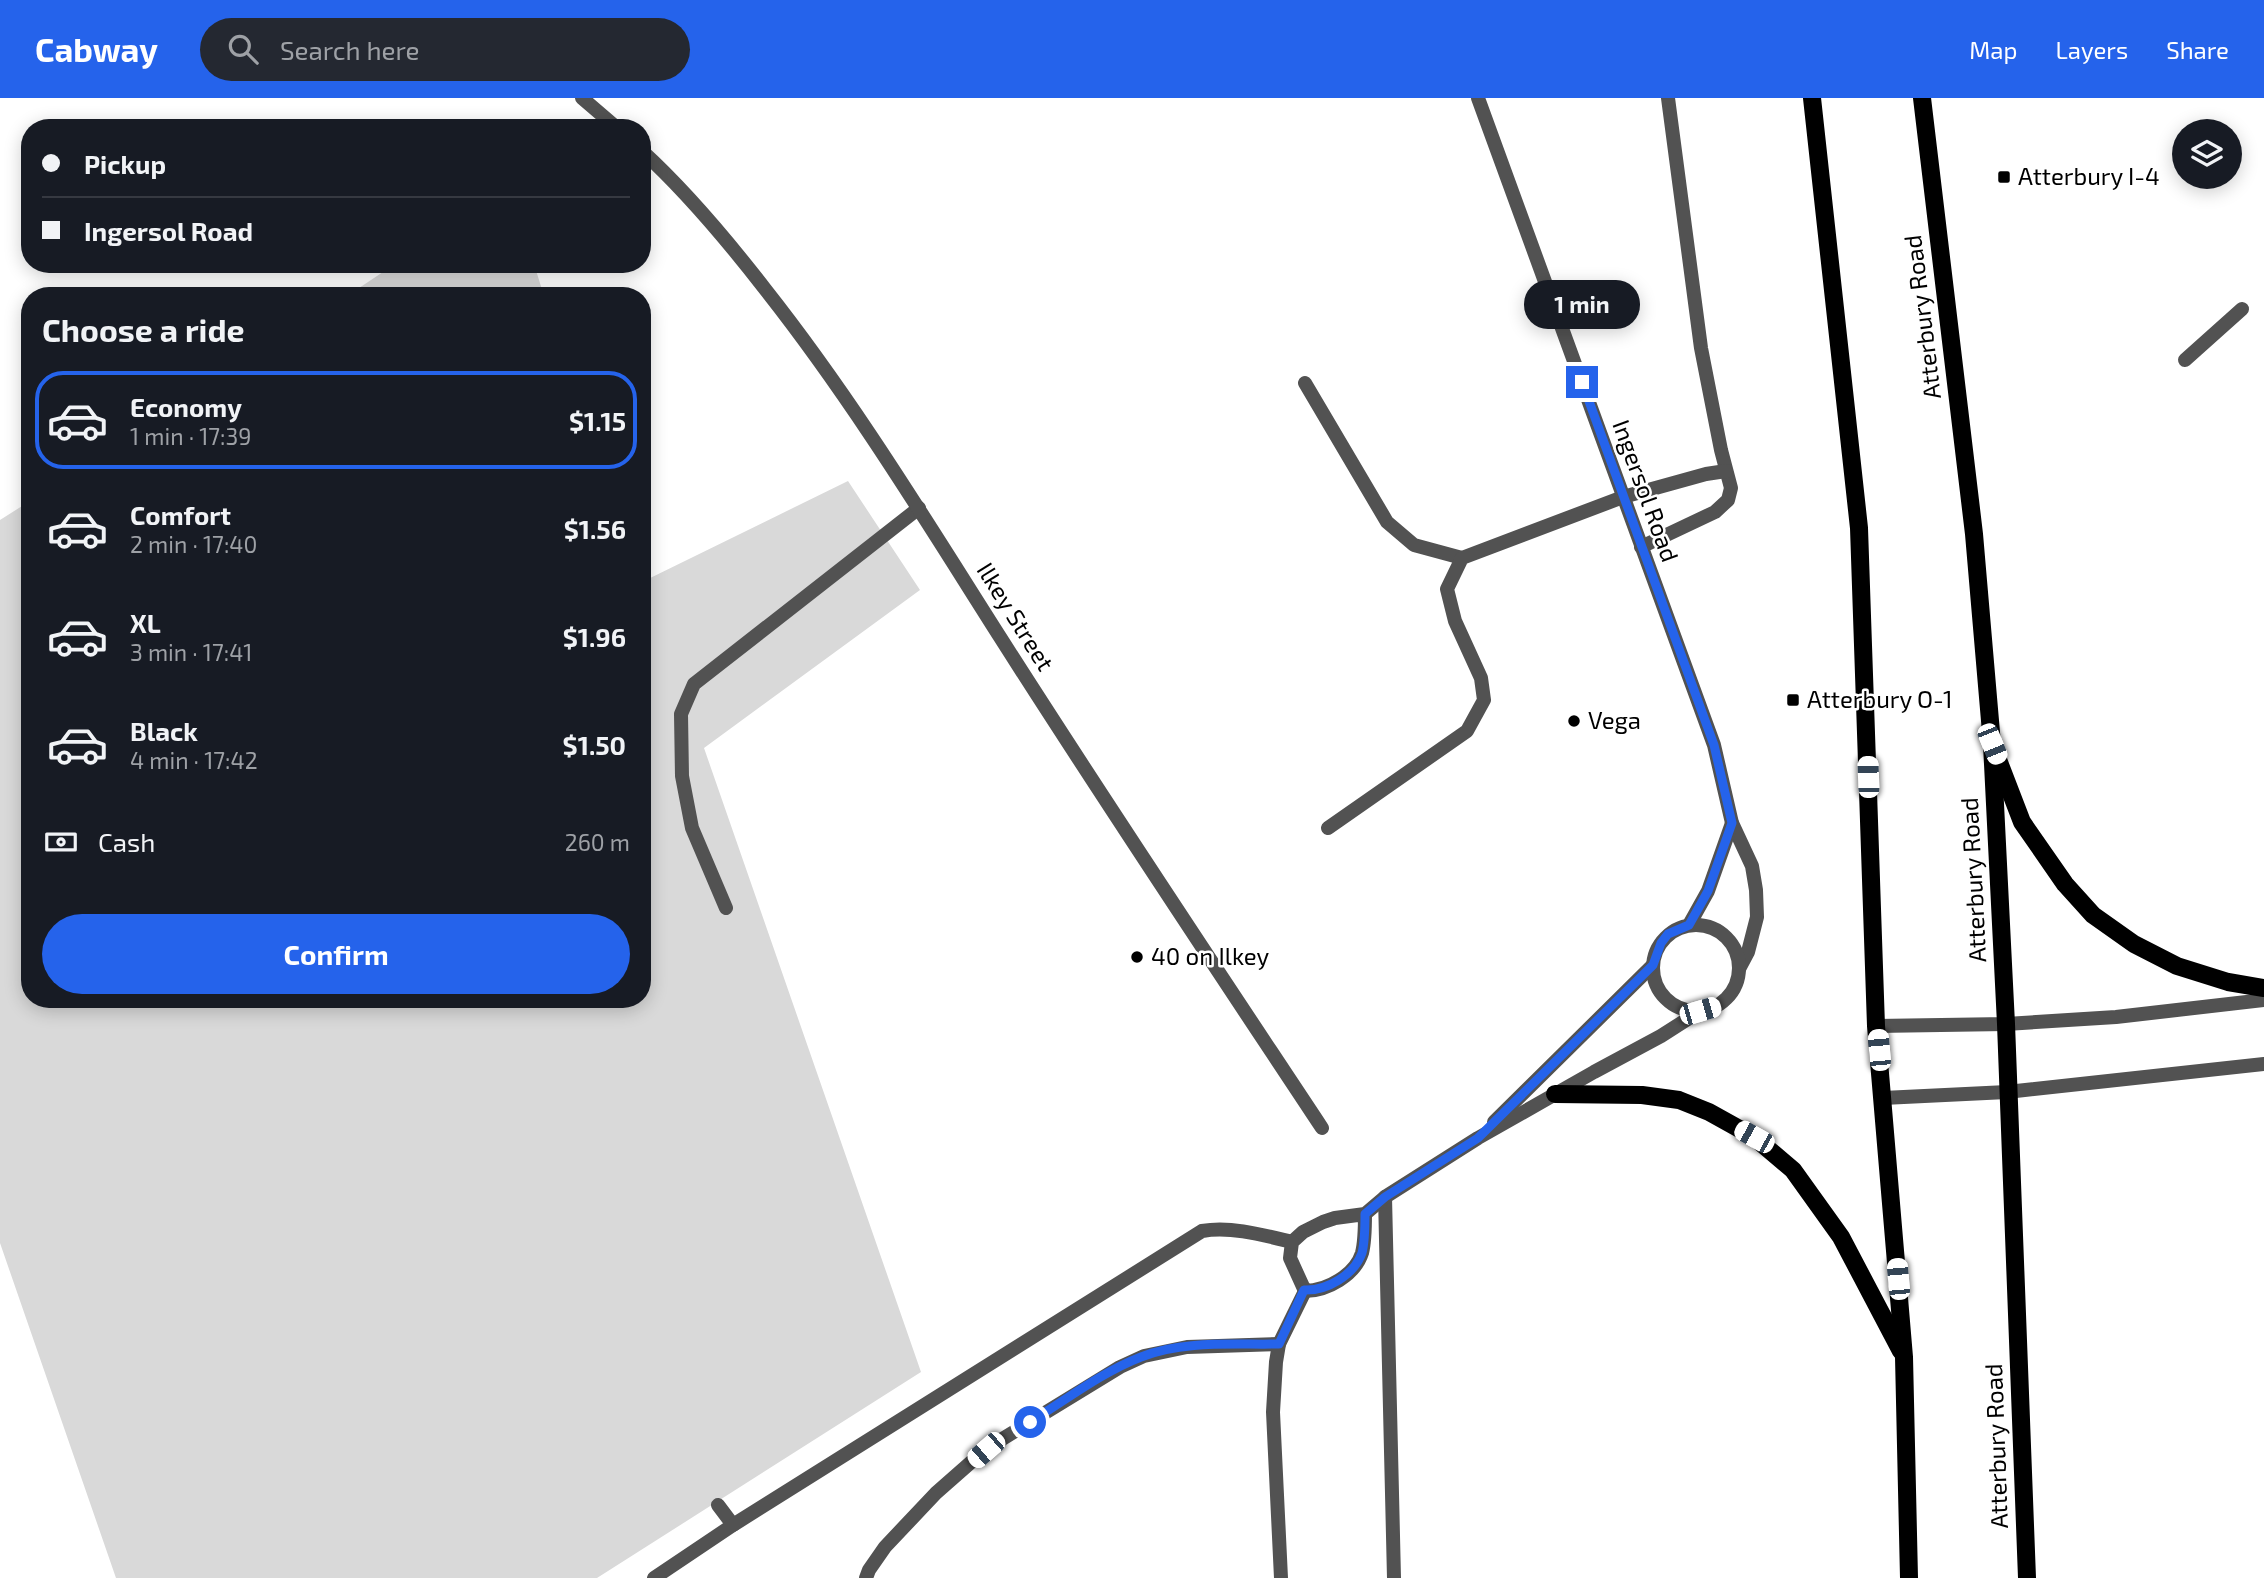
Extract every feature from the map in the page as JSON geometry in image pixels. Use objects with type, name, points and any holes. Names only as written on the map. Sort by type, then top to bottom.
[{"type":"main road","points":[[1812,98],[1859,528],[1876,1026],[1904,1357],[1909,1578]]},
{"type":"main road","name":"Atterbury Road","points":[[1922,98],[1974,534],[1992,744],[2006,1024],[2027,1578]]},
{"type":"main road","points":[[1992,744],[2022,822],[2065,884],[2093,915],[2134,944],[2177,966],[2228,982],[2264,988]]},
{"type":"main road","points":[[1555,1094],[1642,1095],[1679,1100],[1709,1112],[1754,1137],[1793,1170],[1841,1237],[1904,1357]]},
{"type":"street","points":[[582,98],[606,119]]},
{"type":"street","name":"Ingersol Road","points":[[1478,98],[1714,745],[1732,823],[1752,866],[1757,917],[1748,952],[1739,969]]},
{"type":"street","points":[[1641,547],[1715,512],[1730,496],[1731,488],[1701,348],[1668,98]]},
{"type":"street","name":"Ilkey Street","points":[[651,159],[702,211],[834,380],[919,508],[1098,790],[1322,1128]]},
{"type":"street","points":[[2185,360],[2242,309]]},
{"type":"street","points":[[1305,383],[1387,522],[1414,545],[1462,558],[1623,497],[1726,471]]},
{"type":"street","points":[[726,908],[692,828],[682,776],[681,714],[694,684],[919,508]]},
{"type":"street","points":[[1328,828],[1467,731],[1484,700],[1481,678],[1455,621],[1447,589],[1462,558]]},
{"type":"street","points":[[1689,925],[1708,891],[1732,823]]},
{"type":"street","points":[[1281,1578],[1273,1412],[1279,1344],[1304,1290],[1290,1258],[1292,1242],[1303,1232],[1323,1222],[1365,1214],[1385,1197],[1478,1138],[1661,1037],[1700,1011],[1716,1006],[1728,997],[1736,984],[1739,969],[1736,950],[1725,935],[1708,926],[1689,925],[1668,934],[1661,943],[1653,965],[1478,1138]]},
{"type":"street","points":[[1653,965],[1655,980],[1661,993],[1685,1010],[1700,1011]]},
{"type":"street","points":[[1876,1026],[2006,1024],[2116,1017],[2264,1000]]},
{"type":"street","points":[[1883,1098],[2007,1092],[2264,1064]]},
{"type":"street","points":[[1385,1197],[1394,1578]]},
{"type":"street","points":[[1304,1290],[1328,1287],[1356,1265],[1362,1251],[1365,1214]]},
{"type":"street","points":[[654,1578],[733,1525],[1202,1231],[1250,1232],[1292,1242]]},
{"type":"street","points":[[866,1578],[885,1547],[936,1493],[986,1450],[1120,1367],[1144,1356],[1186,1347],[1279,1344]]},
{"type":"street","points":[[718,1505],[733,1525]]},
{"type":"shaded area","points":[[382,273],[537,273],[541,287],[360,287]]},
{"type":"shaded area","points":[[848,481],[920,590],[704,748],[921,1372],[597,1578],[116,1578],[0,1243],[0,520],[21,507],[21,1008],[651,1008],[651,578]]},
{"type":"place","name":"Atterbury I-4","points":[[2004,177]]},
{"type":"place","name":"Atterbury O-1","points":[[1793,700]]},
{"type":"place","name":"Vega","points":[[1574,721]]},
{"type":"place","name":"40 on Ilkey","points":[[1137,957]]},
{"type":"route","points":[[1030,1422],[1120,1367],[1144,1356],[1186,1347],[1279,1344],[1304,1290],[1328,1287],[1356,1265],[1362,1251],[1365,1214],[1385,1197],[1478,1138],[1653,965],[1661,943],[1668,934],[1689,925],[1708,891],[1732,823],[1724,782],[1714,745],[1582,382]]}]
